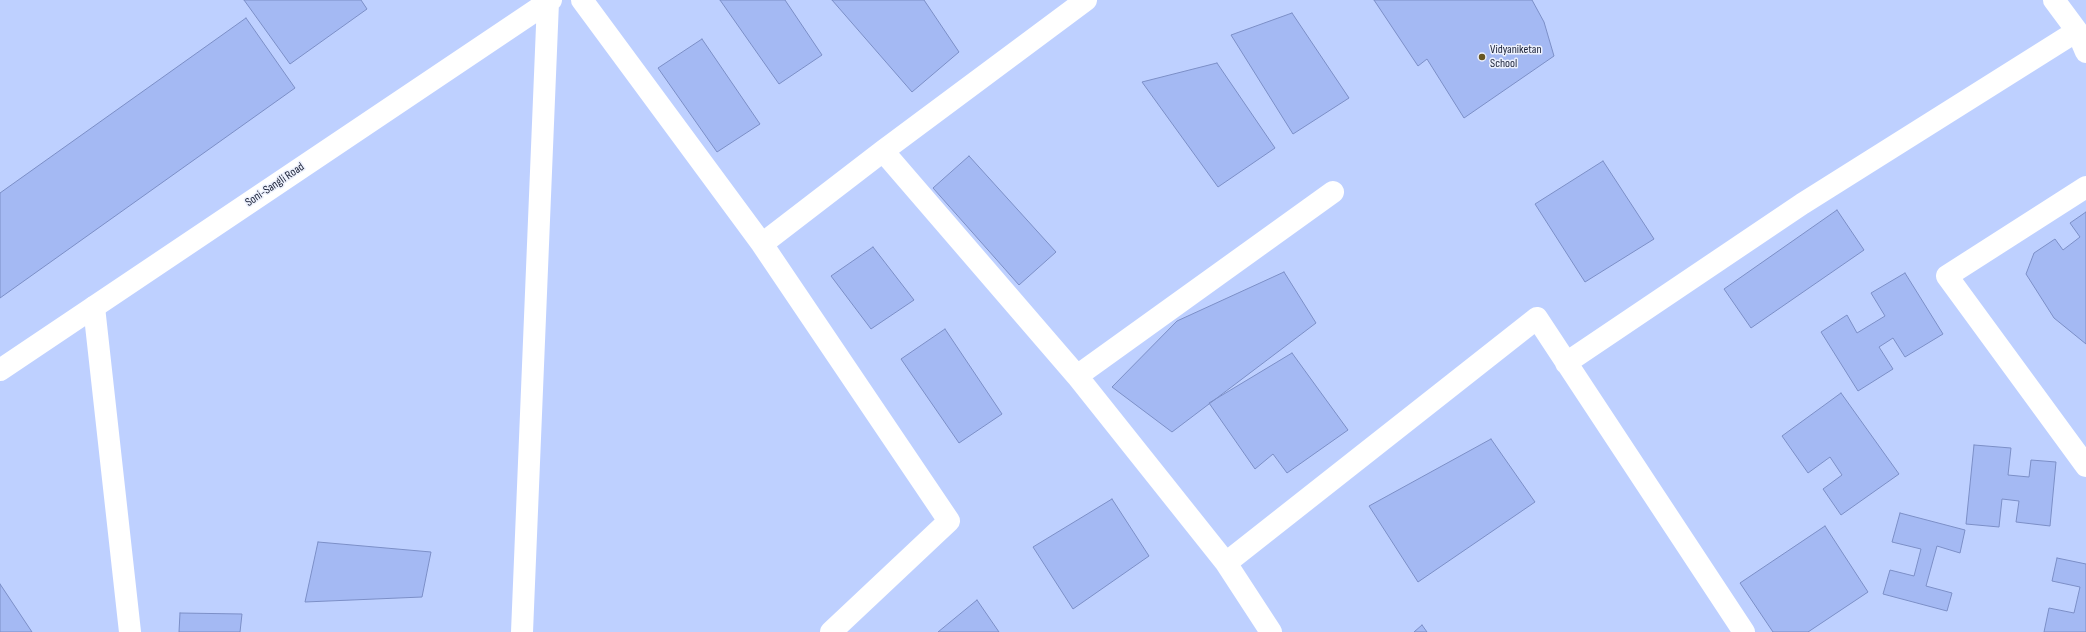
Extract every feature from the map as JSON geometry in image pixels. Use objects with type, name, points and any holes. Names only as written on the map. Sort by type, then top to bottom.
[{"type":"street","points":[[582,0],[762,244],[949,521],[831,632]]},
{"type":"street","points":[[762,244],[883,151],[1086,0]]},
{"type":"street","points":[[2054,0],[2077,31],[2086,52]]},
{"type":"street","points":[[522,632],[549,1]]},
{"type":"street","name":"Soni-Sangli Road","points":[[0,370],[549,1]]},
{"type":"street","points":[[1566,364],[1802,204],[2077,31]]},
{"type":"street","points":[[883,151],[1077,376],[1226,563],[1271,632]]},
{"type":"street","points":[[2086,187],[1947,276],[2086,466]]},
{"type":"street","points":[[1077,376],[1333,192]]},
{"type":"street","points":[[94,307],[130,632]]},
{"type":"street","points":[[1226,563],[1537,318],[1744,632]]},
{"type":"building","points":[[244,0],[361,0],[367,9],[290,64]]},
{"type":"building","points":[[720,0],[785,0],[822,55],[779,84]]},
{"type":"building","points":[[832,0],[924,0],[959,52],[912,92]]},
{"type":"building","name":"Vidyaniketan School","points":[[1374,0],[1532,0],[1544,22],[1554,56],[1464,118],[1427,59],[1418,66]]},
{"type":"building","points":[[1292,13],[1349,98],[1293,134],[1231,35]]},
{"type":"building","points":[[246,18],[295,88],[0,298],[0,193]]},
{"type":"building","points":[[702,39],[760,124],[717,152],[658,68]]},
{"type":"building","points":[[1217,63],[1275,148],[1218,187],[1142,82]]},
{"type":"building","points":[[969,156],[1056,252],[1019,285],[933,188]]},
{"type":"building","points":[[1603,161],[1654,239],[1585,282],[1535,204]]},
{"type":"building","points":[[1837,210],[1864,250],[1751,328],[1724,289]]},
{"type":"building","points":[[2086,212],[2086,344],[2054,318],[2026,274],[2034,253],[2055,239],[2063,250],[2080,237],[2070,223]]},
{"type":"building","points":[[873,247],[914,300],[871,329],[831,276]]},
{"type":"building","points":[[1284,272],[1316,323],[1172,432],[1112,387],[1177,321]]},
{"type":"building","points":[[1905,273],[1943,334],[1905,357],[1893,338],[1879,347],[1893,369],[1858,391],[1821,332],[1847,315],[1857,333],[1885,316],[1871,293]]},
{"type":"building","points":[[945,329],[1002,414],[959,443],[901,359]]},
{"type":"building","points":[[1292,353],[1348,430],[1287,473],[1273,454],[1255,469],[1209,403]]},
{"type":"building","points":[[1841,393],[1899,474],[1841,515],[1823,489],[1842,475],[1830,457],[1808,473],[1782,436]]},
{"type":"building","points":[[1491,439],[1535,502],[1418,582],[1369,506]]},
{"type":"building","points":[[1974,445],[2011,448],[2008,475],[2029,477],[2031,460],[2056,462],[2050,526],[2016,522],[2019,501],[2002,499],[1999,527],[1966,524]]},
{"type":"building","points":[[1112,499],[1149,556],[1073,609],[1033,547]]},
{"type":"building","points":[[1900,513],[1965,530],[1960,553],[1937,546],[1926,586],[1952,593],[1947,611],[1883,594],[1890,570],[1914,576],[1921,549],[1892,542]]},
{"type":"building","points":[[1825,526],[1868,592],[1808,632],[1773,632],[1740,583]]},
{"type":"building","points":[[318,542],[431,552],[422,597],[305,602]]},
{"type":"building","points":[[2057,558],[2086,564],[2086,632],[2044,632],[2049,608],[2074,613],[2080,587],[2052,581]]},
{"type":"building","points":[[0,584],[32,632],[0,632]]},
{"type":"building","points":[[977,600],[999,632],[938,632]]},
{"type":"building","points":[[180,613],[242,614],[240,632],[179,632]]},
{"type":"building","points":[[1422,625],[1427,632],[1414,632]]},
{"type":"place","name":"Vidyaniketan School","points":[[1482,57]]}]
